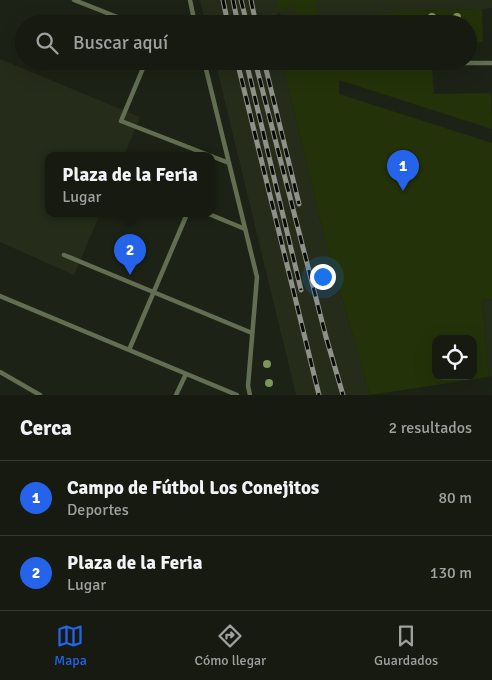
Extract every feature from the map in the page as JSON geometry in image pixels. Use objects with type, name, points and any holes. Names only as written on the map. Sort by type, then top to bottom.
[{"type":"lane","points":[[74,0],[112,15]]},
{"type":"lane","points":[[190,0],[193,15]]},
{"type":"lane","points":[[477,63],[492,63]]},
{"type":"lane","points":[[142,70],[121,121],[201,152]]},
{"type":"lane","points":[[206,70],[257,277],[248,386],[250,395]]},
{"type":"lane","points":[[215,158],[229,163]]},
{"type":"lane","points":[[215,216],[245,229]]},
{"type":"lane","points":[[129,350],[186,217]]},
{"type":"lane","points":[[64,255],[252,333]]},
{"type":"lane","points":[[0,296],[237,395]]},
{"type":"lane","points":[[0,372],[40,395]]},
{"type":"lane","points":[[176,395],[186,374]]},
{"type":"shaded area","points":[[200,0],[492,0],[492,8],[398,11],[377,15],[282,15],[279,13],[276,15],[204,15]]},
{"type":"shaded area","points":[[0,59],[15,65],[15,70],[27,70],[140,117],[126,152],[45,152],[45,217],[99,217],[74,275],[0,242]]},
{"type":"shaded area","points":[[217,70],[284,70],[325,239],[370,395],[296,395]]},
{"type":"shaded area","points":[[492,299],[492,376],[489,377],[482,300]]},
{"type":"green space","points":[[276,0],[316,0],[319,14],[296,15],[294,6],[279,10]]},
{"type":"green space","points":[[482,9],[483,42],[477,42],[477,15],[373,15],[398,11]]},
{"type":"green space","points":[[284,70],[432,70],[434,94],[491,93],[492,129],[339,80],[339,94],[492,143],[492,299],[482,300],[489,377],[477,379],[477,335],[432,335],[432,380],[469,380],[370,395],[325,239]]},
{"type":"railway","points":[[223,0],[226,15]]},
{"type":"railway","points":[[233,0],[236,15]]},
{"type":"railway","points":[[241,0],[245,15]]},
{"type":"railway","points":[[251,0],[254,15]]},
{"type":"railway","points":[[239,70],[319,395]]},
{"type":"railway","points":[[248,70],[301,290]]},
{"type":"railway","points":[[257,70],[326,337],[343,395]]},
{"type":"railway","points":[[266,70],[299,204]]},
{"type":"place","name":"Campo de Fútbol Los Conejitos","points":[[403,191]]},
{"type":"place","name":"Plaza de la Feria","points":[[130,275]]}]
